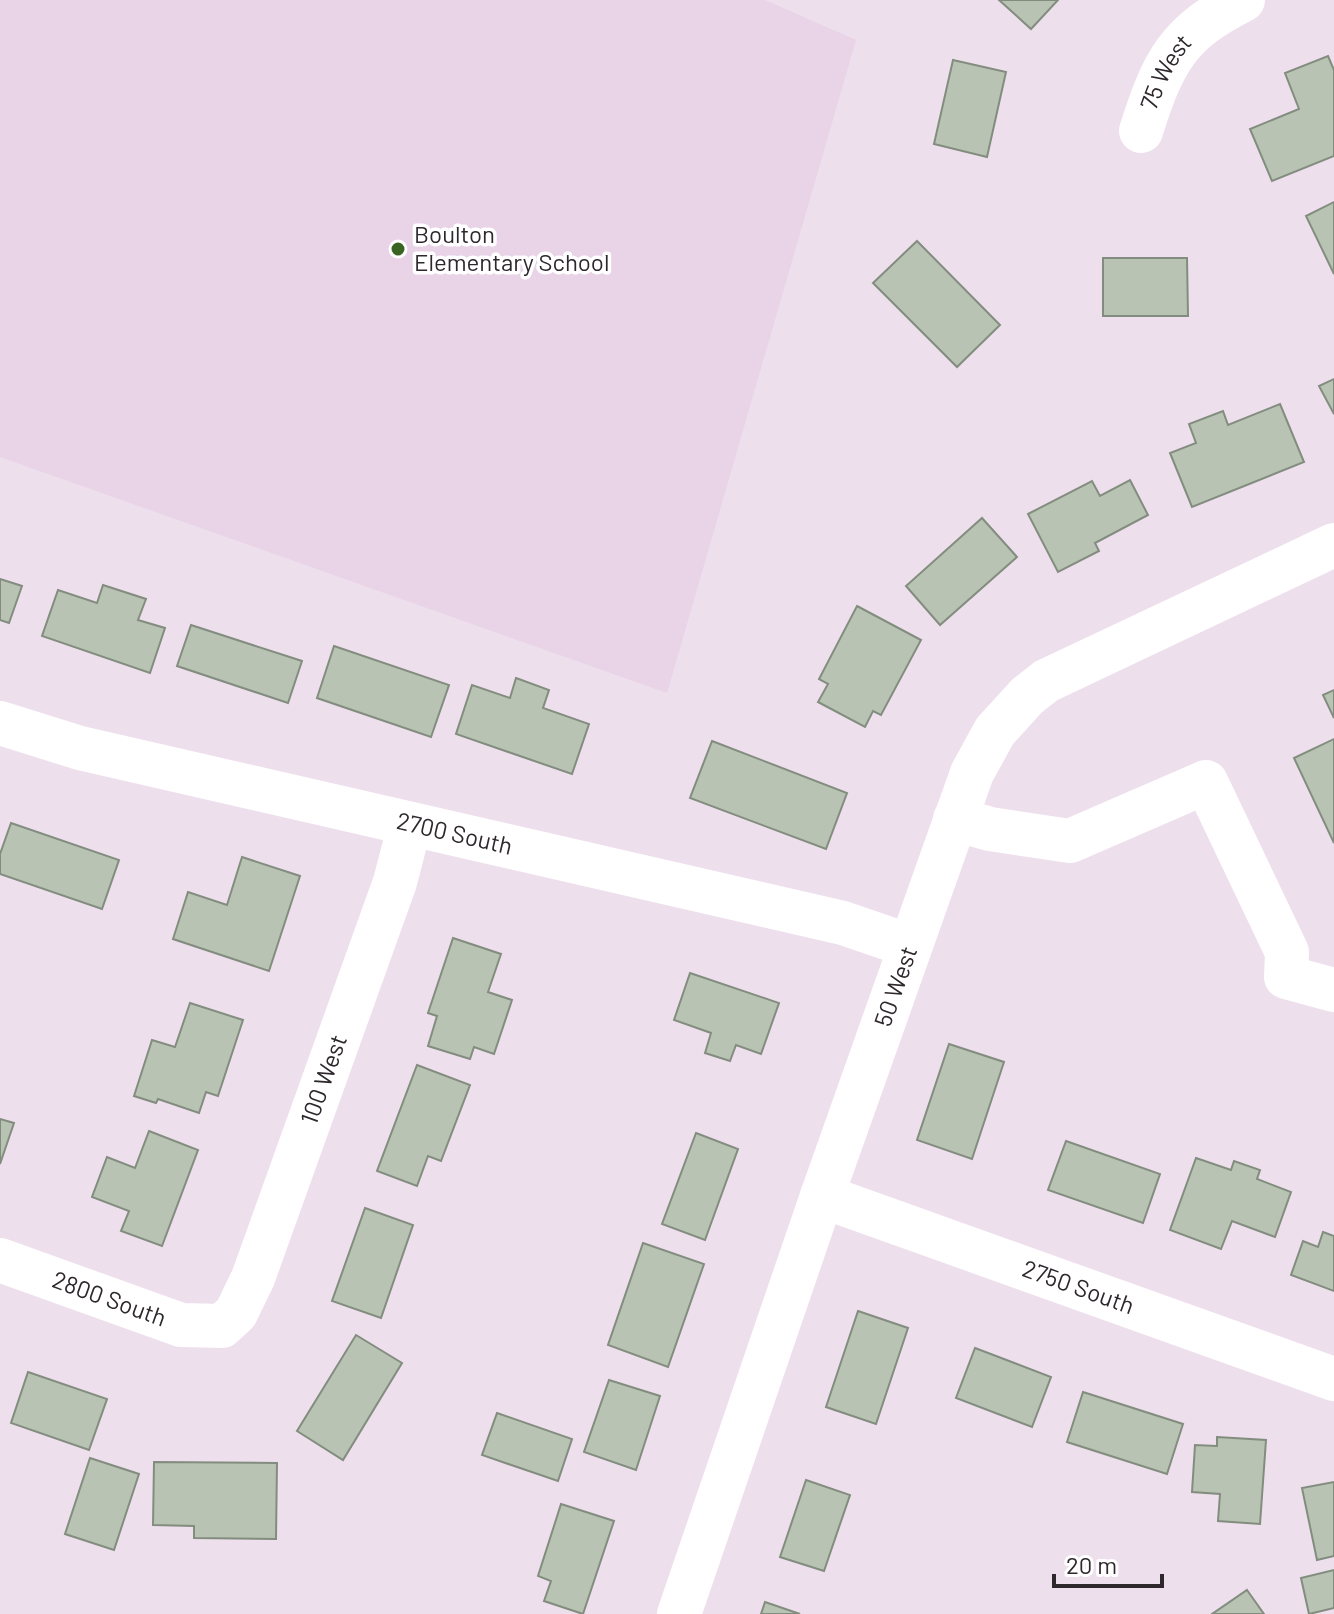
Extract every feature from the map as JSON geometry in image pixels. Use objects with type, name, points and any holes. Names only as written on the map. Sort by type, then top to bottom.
[{"type":"street","name":"75 West","points":[[1141,131],[1154,89],[1171,55],[1192,31],[1243,0]]},
{"type":"street","name":"50 West","points":[[679,1614],[955,819],[972,773],[995,731],[1027,696],[1046,681],[1334,545]]},
{"type":"street","name":"2700 South","points":[[0,723],[80,748],[843,923],[910,946]]},
{"type":"street","points":[[955,819],[990,829],[1070,841],[1206,782],[1287,952],[1286,977],[1334,990]]},
{"type":"street","name":"100 West","points":[[222,1326],[236,1313],[253,1278],[395,882],[410,824]]},
{"type":"street","name":"2750 South","points":[[822,1196],[1334,1379]]},
{"type":"street","name":"2800 South","points":[[0,1260],[171,1322],[202,1327],[222,1326]]},
{"type":"shaded area","name":"Boulton Elementary School","points":[[0,0],[765,0],[856,40],[667,693],[0,457]]},
{"type":"building","points":[[999,0],[1058,0],[1031,29]]},
{"type":"building","points":[[1328,56],[1334,70],[1334,156],[1272,181],[1250,129],[1299,109],[1285,73]]},
{"type":"building","points":[[953,60],[1006,72],[987,157],[934,144]]},
{"type":"building","points":[[1334,202],[1334,274],[1306,216]]},
{"type":"building","points":[[917,241],[1000,325],[957,367],[873,283]]},
{"type":"building","points":[[1103,258],[1187,258],[1188,316],[1103,316]]},
{"type":"building","points":[[1334,379],[1334,414],[1319,386]]},
{"type":"building","points":[[1280,404],[1304,462],[1192,507],[1170,453],[1196,443],[1189,424],[1223,411],[1228,425]]},
{"type":"building","points":[[1130,480],[1148,515],[1095,543],[1099,551],[1058,572],[1028,514],[1092,481],[1100,496]]},
{"type":"building","points":[[982,518],[1017,557],[940,625],[906,586]]},
{"type":"building","points":[[0,579],[22,586],[9,623],[0,620]]},
{"type":"building","points":[[103,585],[146,599],[138,620],[165,628],[150,673],[42,636],[58,590],[97,603]]},
{"type":"building","points":[[857,606],[921,640],[881,715],[873,711],[865,727],[818,702],[828,684],[819,679]]},
{"type":"building","points":[[191,625],[302,661],[288,703],[177,666]]},
{"type":"building","points":[[334,646],[449,685],[431,737],[317,698]]},
{"type":"building","points":[[516,678],[549,690],[543,708],[589,724],[572,774],[456,734],[472,685],[510,698]]},
{"type":"building","points":[[1334,690],[1334,718],[1323,695]]},
{"type":"building","points":[[1334,739],[1334,843],[1294,758]]},
{"type":"building","points":[[712,741],[847,793],[826,849],[690,798]]},
{"type":"building","points":[[11,823],[119,860],[102,909],[0,874],[0,854]]},
{"type":"building","points":[[242,857],[300,876],[269,971],[173,939],[188,892],[227,905]]},
{"type":"building","points":[[453,938],[501,954],[488,992],[512,1000],[494,1054],[474,1047],[470,1059],[428,1046],[437,1016],[428,1013]]},
{"type":"building","points":[[690,973],[779,1003],[761,1054],[736,1045],[730,1061],[705,1053],[711,1033],[674,1020]]},
{"type":"building","points":[[190,1003],[243,1020],[218,1096],[206,1092],[199,1113],[158,1099],[156,1103],[134,1096],[152,1040],[175,1047]]},
{"type":"building","points":[[949,1044],[1004,1062],[972,1159],[917,1140]]},
{"type":"building","points":[[417,1065],[470,1085],[441,1161],[428,1156],[417,1186],[377,1171]]},
{"type":"building","points":[[0,1119],[14,1123],[0,1164]]},
{"type":"building","points":[[149,1131],[198,1150],[162,1246],[121,1231],[129,1211],[92,1197],[107,1157],[135,1168]]},
{"type":"building","points":[[696,1133],[738,1149],[705,1240],[662,1224]]},
{"type":"building","points":[[1066,1141],[1160,1174],[1143,1223],[1048,1190]]},
{"type":"building","points":[[1196,1158],[1231,1170],[1234,1161],[1260,1170],[1257,1179],[1291,1192],[1275,1237],[1232,1221],[1221,1249],[1170,1230]]},
{"type":"building","points":[[365,1208],[413,1225],[381,1318],[332,1301]]},
{"type":"building","points":[[1323,1232],[1334,1236],[1334,1291],[1291,1275],[1303,1241],[1318,1247]]},
{"type":"building","points":[[643,1243],[704,1264],[668,1367],[608,1345]]},
{"type":"building","points":[[858,1311],[908,1328],[876,1424],[826,1407]]},
{"type":"building","points":[[356,1335],[402,1363],[343,1460],[297,1431]]},
{"type":"building","points":[[975,1348],[1051,1377],[1032,1427],[956,1398]]},
{"type":"building","points":[[28,1372],[107,1399],[89,1450],[11,1423]]},
{"type":"building","points":[[609,1380],[660,1396],[636,1470],[584,1452]]},
{"type":"building","points":[[1083,1392],[1183,1424],[1167,1474],[1067,1442]]},
{"type":"building","points":[[497,1413],[572,1439],[558,1481],[482,1455]]},
{"type":"building","points":[[1217,1437],[1266,1440],[1260,1524],[1218,1521],[1220,1494],[1192,1492],[1195,1445],[1217,1446]]},
{"type":"building","points":[[90,1458],[139,1474],[114,1550],[65,1534]]},
{"type":"building","points":[[154,1462],[277,1463],[276,1539],[194,1538],[194,1526],[153,1525]]},
{"type":"building","points":[[806,1480],[850,1495],[824,1571],[780,1557]]},
{"type":"building","points":[[1334,1482],[1334,1556],[1317,1560],[1302,1488]]},
{"type":"building","points":[[561,1504],[614,1521],[583,1614],[544,1601],[551,1581],[538,1576]]},
{"type":"building","points":[[1334,1570],[1334,1608],[1309,1614],[1301,1578]]},
{"type":"building","points":[[1247,1590],[1264,1614],[1212,1614]]},
{"type":"building","points":[[765,1602],[800,1614],[761,1614]]},
{"type":"place","name":"Boulton Elementary School","points":[[398,249]]}]
